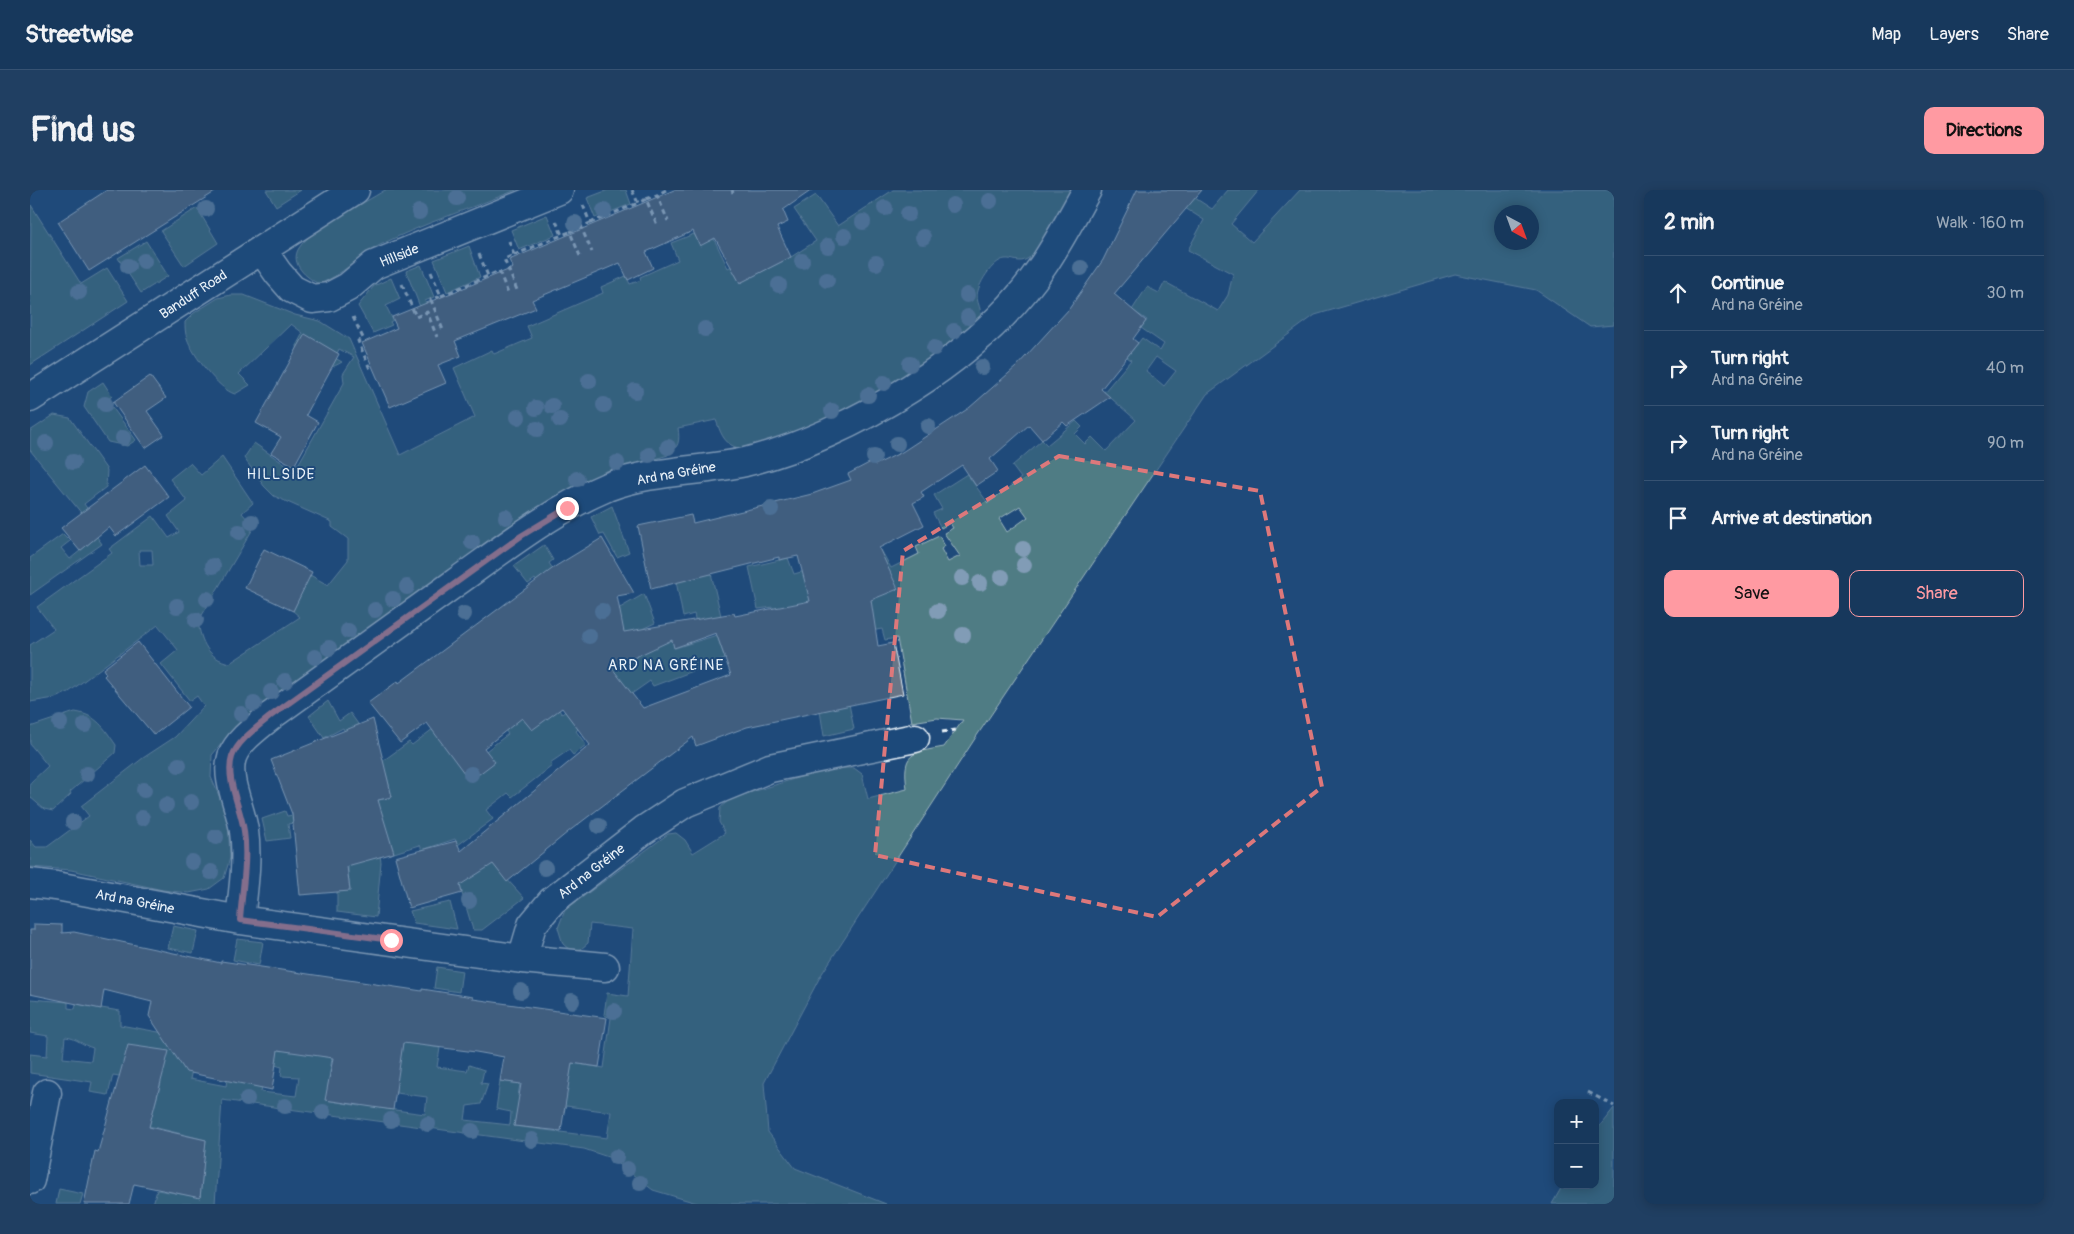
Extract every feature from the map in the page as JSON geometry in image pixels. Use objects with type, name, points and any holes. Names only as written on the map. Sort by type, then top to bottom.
[{"type":"street","name":"Banduff Road","points":[[30,398],[355,190]]},
{"type":"street","name":"Ard na Gréine","points":[[240,920],[245,867],[244,832],[238,802],[229,775],[233,755],[246,738],[272,715],[521,536],[567,508],[608,487],[658,473],[742,462],[796,448],[842,428],[882,406],[919,382],[991,326],[1044,265],[1087,190]]},
{"type":"street","name":"Hillside","points":[[262,250],[292,289],[312,299],[329,297],[348,287],[374,265],[569,194]]},
{"type":"street","name":"Ard na Gréine","points":[[522,958],[532,925],[552,901],[644,830],[685,803],[770,768],[915,738]]},
{"type":"street","name":"Ard na Gréine","points":[[30,884],[56,886],[240,920],[522,958],[605,967]]},
{"type":"street","points":[[30,1180],[47,1092]]},
{"type":"path","points":[[632,190],[638,203]]},
{"type":"path","points":[[517,290],[504,259],[666,190]]},
{"type":"path","points":[[569,194],[590,223]]},
{"type":"path","points":[[657,195],[668,221]]},
{"type":"path","points":[[646,200],[657,225]]},
{"type":"path","points":[[555,217],[562,235]]},
{"type":"path","points":[[581,227],[592,252]]},
{"type":"path","points":[[570,232],[580,256]]},
{"type":"path","points":[[507,237],[514,255]]},
{"type":"path","points":[[477,249],[488,276]]},
{"type":"path","points":[[430,269],[441,296]]},
{"type":"path","points":[[443,330],[431,300],[499,271],[509,296]]},
{"type":"path","points":[[398,275],[416,317],[427,312],[437,337]]},
{"type":"path","points":[[351,312],[363,338],[358,341],[370,369]]},
{"type":"path","points":[[1588,1092],[1614,1106]]},
{"type":"highlighted area","points":[[1059,456],[1260,491],[1322,787],[1157,917],[875,855],[903,551]]},
{"type":"green space","points":[[266,190],[301,190],[276,206]]},
{"type":"green space","points":[[385,190],[516,190],[380,245],[335,276],[319,284],[309,278],[301,270],[296,260],[296,254],[305,240],[326,225]]},
{"type":"green space","points":[[608,190],[626,190],[631,204],[595,218],[587,198]]},
{"type":"green space","points":[[893,190],[1071,190],[1051,228],[1033,255],[1021,261],[1000,260],[986,274],[977,293],[981,316],[934,356],[884,391],[830,421],[801,433],[744,449],[731,445],[722,436],[716,420],[678,428],[678,443],[668,455],[594,478],[558,496],[472,553],[235,728],[212,755],[211,777],[228,817],[230,858],[224,878],[209,889],[189,893],[163,890],[71,870],[30,867],[30,840],[36,847],[47,847],[89,816],[81,806],[143,758],[175,737],[204,706],[197,696],[190,701],[161,664],[178,650],[158,625],[69,692],[55,698],[30,702],[30,645],[54,629],[37,607],[112,553],[109,549],[153,516],[169,538],[179,532],[168,516],[187,501],[170,479],[190,463],[201,475],[222,457],[253,503],[242,513],[254,527],[198,622],[201,636],[207,648],[216,658],[230,663],[300,617],[293,611],[310,575],[328,585],[348,560],[348,539],[332,527],[332,522],[274,496],[264,486],[244,458],[254,443],[290,468],[299,463],[344,383],[343,374],[354,357],[339,349],[335,358],[342,362],[330,367],[320,368],[298,361],[297,344],[303,333],[291,324],[239,374],[250,385],[235,394],[221,386],[214,379],[194,353],[186,334],[185,322],[194,313],[218,298],[244,295],[295,315],[320,321],[349,339],[400,455],[475,417],[454,368],[492,350],[494,354],[532,338],[527,326],[603,293],[601,287],[626,276],[630,284],[641,280],[640,277],[678,260],[671,243],[694,234],[700,245],[714,239],[728,268],[734,265],[735,274],[740,283],[791,257],[816,241],[794,209],[816,195],[838,226]],"holes":[[[139,550],[152,550],[153,565],[140,565]]]},
{"type":"green space","points":[[1228,190],[1259,190],[1231,224],[1252,242],[1300,190],[1614,190],[1614,325],[1590,327],[1536,290],[1455,274],[1315,315],[1207,394],[976,737],[821,975],[764,1083],[768,1132],[795,1168],[886,1204],[700,1204],[653,1190],[611,1158],[584,1149],[222,1100],[215,1204],[153,1204],[157,1190],[200,1197],[206,1140],[149,1126],[161,1083],[113,1075],[108,1095],[90,1092],[92,1082],[30,1073],[30,1054],[47,1056],[48,1036],[30,1033],[30,999],[68,1002],[68,1008],[75,1009],[76,1004],[120,1011],[120,1025],[164,1033],[196,1052],[190,1079],[226,1086],[234,1034],[269,1040],[261,1092],[296,1096],[299,1077],[281,1076],[282,1067],[275,1065],[282,1029],[324,1037],[321,1056],[332,1058],[326,1100],[360,1106],[370,1042],[400,1060],[403,1041],[440,1048],[437,1067],[467,1071],[469,1065],[484,1070],[481,1083],[488,1084],[481,1104],[467,1106],[465,1120],[510,1125],[511,1112],[496,1109],[500,1081],[520,1084],[518,1096],[523,1097],[567,1091],[572,1063],[604,1068],[611,1018],[604,1015],[607,993],[628,996],[633,929],[590,924],[588,943],[581,949],[571,951],[563,944],[558,928],[565,910],[668,834],[676,833],[685,840],[693,853],[725,833],[719,822],[720,808],[730,799],[829,768],[854,768],[862,774],[868,799],[907,789],[906,768],[911,756],[916,753],[944,747],[963,720],[937,718],[912,722],[897,638],[885,640],[882,629],[860,633],[776,621],[773,607],[758,609],[749,567],[788,558],[794,574],[881,550],[891,568],[919,554],[916,547],[939,536],[945,546],[941,549],[948,562],[960,556],[944,533],[953,528],[950,523],[941,528],[933,513],[942,509],[934,495],[967,474],[988,503],[1021,478],[1012,466],[1042,440],[1047,445],[1076,421],[1082,427],[1075,434],[1085,444],[1092,437],[1106,451],[1136,420],[1104,392],[1131,360],[1127,357],[1142,338],[1160,351],[1164,344],[1141,328],[1147,320],[1132,310],[1147,287],[1159,293],[1165,282],[1218,311],[1228,295],[1233,274],[1188,250],[1204,220],[1185,208],[1195,198],[1212,209]],"holes":[[[1156,357],[1176,371],[1164,386],[1146,371]],[[1020,506],[1028,517],[1007,532],[999,519]],[[65,1037],[93,1048],[91,1061],[63,1058]],[[382,1086],[396,1088],[396,1093],[427,1097],[425,1114],[380,1108]],[[518,1106],[564,1112],[566,1106],[611,1112],[607,1138],[514,1126]]]},
{"type":"green space","points":[[31,205],[81,284],[107,268],[128,301],[30,365]]},
{"type":"green space","points":[[197,208],[218,243],[184,266],[161,231]]},
{"type":"green space","points":[[547,215],[555,235],[519,250],[511,230]]},
{"type":"green space","points":[[146,241],[168,276],[141,293],[118,258]]},
{"type":"green space","points":[[469,246],[480,277],[447,292],[434,260]]},
{"type":"green space","points":[[421,265],[434,297],[425,301],[429,309],[422,312],[406,271]]},
{"type":"green space","points":[[391,278],[400,299],[386,306],[393,320],[390,322],[392,325],[373,333],[358,306],[374,286]]},
{"type":"green space","points":[[103,382],[112,396],[107,400],[136,440],[127,446],[108,442],[84,407],[88,392]]},
{"type":"green space","points":[[54,415],[70,418],[107,470],[106,487],[84,504],[89,511],[83,515],[30,450],[30,431]]},
{"type":"green space","points":[[612,506],[629,552],[617,557],[604,534],[600,535],[591,517]]},
{"type":"green space","points":[[63,534],[70,541],[61,548],[70,559],[97,537],[102,544],[30,595],[30,558]]},
{"type":"green space","points":[[544,545],[553,560],[549,563],[568,593],[553,604],[535,579],[528,584],[514,566]]},
{"type":"green space","points":[[711,573],[721,616],[696,623],[694,614],[683,617],[676,581]]},
{"type":"green space","points":[[644,594],[655,623],[640,630],[669,632],[675,648],[717,635],[725,659],[653,686],[650,681],[630,695],[608,663],[613,612]]},
{"type":"green space","points":[[580,699],[589,719],[576,731],[586,745],[573,755],[569,750],[550,763],[552,766],[512,797],[508,793],[486,810],[493,819],[458,845],[455,839],[422,850],[420,845],[394,853],[390,840],[378,843],[381,862],[376,917],[337,912],[337,892],[350,890],[348,873],[349,740],[343,728],[324,738],[309,716],[328,701],[339,721],[350,713],[384,760],[409,742],[412,745],[442,722],[461,746],[486,751],[508,734],[497,719],[552,701],[562,714]],"holes":[[[386,773],[392,797],[370,802],[365,778]]]},
{"type":"green space","points":[[849,704],[854,729],[824,736],[820,711]]},
{"type":"green space","points":[[75,712],[89,716],[99,723],[116,745],[115,753],[70,792],[71,794],[53,811],[44,809],[30,797],[30,783],[48,766],[30,744],[30,727]]},
{"type":"green space","points":[[285,811],[287,816],[313,812],[314,819],[288,824],[290,838],[267,841],[262,819]]},
{"type":"green space","points":[[493,864],[524,898],[482,930],[473,930],[458,880]]},
{"type":"green space","points":[[450,902],[457,929],[414,923],[410,911]]},
{"type":"green space","points":[[173,926],[198,931],[193,953],[168,948]]},
{"type":"green space","points":[[237,939],[263,942],[259,965],[233,960]]},
{"type":"green space","points":[[437,967],[462,971],[459,992],[434,988]]},
{"type":"green space","points":[[1614,1108],[1614,1204],[1552,1204],[1561,1189],[1599,1189],[1599,1127]]},
{"type":"green space","points":[[59,1189],[83,1194],[80,1204],[56,1204]]},
{"type":"building","points":[[107,190],[218,190],[89,271],[58,222]]},
{"type":"building","points":[[674,190],[812,190],[783,210],[788,222],[777,227],[791,257],[740,283],[715,238],[700,246],[693,231],[646,252],[653,268],[628,280],[620,263],[532,300],[536,308],[455,341],[461,356],[438,365],[446,383],[390,407],[362,343],[397,328],[392,317],[513,268],[509,260]]},
{"type":"building","points":[[1137,190],[1202,190],[1114,294],[1146,321],[1133,339],[1138,343],[1101,389],[1110,397],[1067,426],[1063,422],[1042,440],[1029,425],[990,459],[998,471],[976,486],[962,465],[921,492],[924,497],[913,503],[924,525],[879,548],[898,589],[871,600],[878,646],[893,643],[903,694],[747,727],[696,746],[693,737],[568,832],[507,882],[493,864],[460,885],[462,893],[409,908],[395,857],[456,841],[461,851],[590,745],[562,708],[532,730],[522,718],[484,748],[495,762],[470,781],[427,723],[400,743],[368,703],[398,681],[399,683],[556,566],[602,538],[634,593],[617,596],[624,632],[734,613],[735,616],[810,601],[798,556],[779,560],[779,557],[651,589],[638,526],[691,515],[693,523],[812,494],[851,480],[848,474],[873,461],[875,465],[902,452],[969,408],[1016,367],[1069,309],[1103,260]],"holes":[[[716,633],[731,675],[643,708],[612,668],[672,640],[674,648]]]},
{"type":"building","points":[[305,334],[339,354],[306,415],[318,422],[294,466],[271,453],[281,437],[256,423]]},
{"type":"building","points":[[150,376],[166,398],[147,411],[164,435],[145,448],[113,402]]},
{"type":"building","points":[[145,465],[169,497],[116,536],[109,527],[80,551],[61,528]]},
{"type":"building","points":[[264,549],[312,572],[293,611],[245,588]]},
{"type":"building","points":[[138,642],[189,707],[154,735],[104,676],[106,674],[103,669]]},
{"type":"building","points":[[373,719],[392,797],[378,800],[394,853],[347,866],[350,891],[300,895],[292,814],[271,760]]},
{"type":"building","points":[[34,924],[62,925],[62,933],[74,932],[221,963],[221,961],[422,991],[422,989],[473,997],[473,999],[607,1018],[599,1067],[572,1063],[561,1131],[514,1126],[521,1084],[500,1081],[504,1057],[476,1052],[403,1043],[393,1110],[325,1100],[333,1058],[278,1050],[272,1090],[186,1072],[149,1016],[152,1002],[104,990],[101,1009],[30,994],[30,930],[34,930]]},
{"type":"building","points":[[128,1045],[169,1051],[149,1127],[206,1140],[200,1198],[134,1184],[129,1204],[84,1204],[95,1151],[98,1152]]},
{"type":"district","name":"HILLSIDE","points":[[281,474]]},
{"type":"district","name":"ARD NA GRÉINE","points":[[666,665]]},
{"type":"route","points":[[391,940],[240,920],[245,867],[244,832],[238,802],[229,775],[233,755],[246,738],[272,715],[521,536],[567,508]]}]
